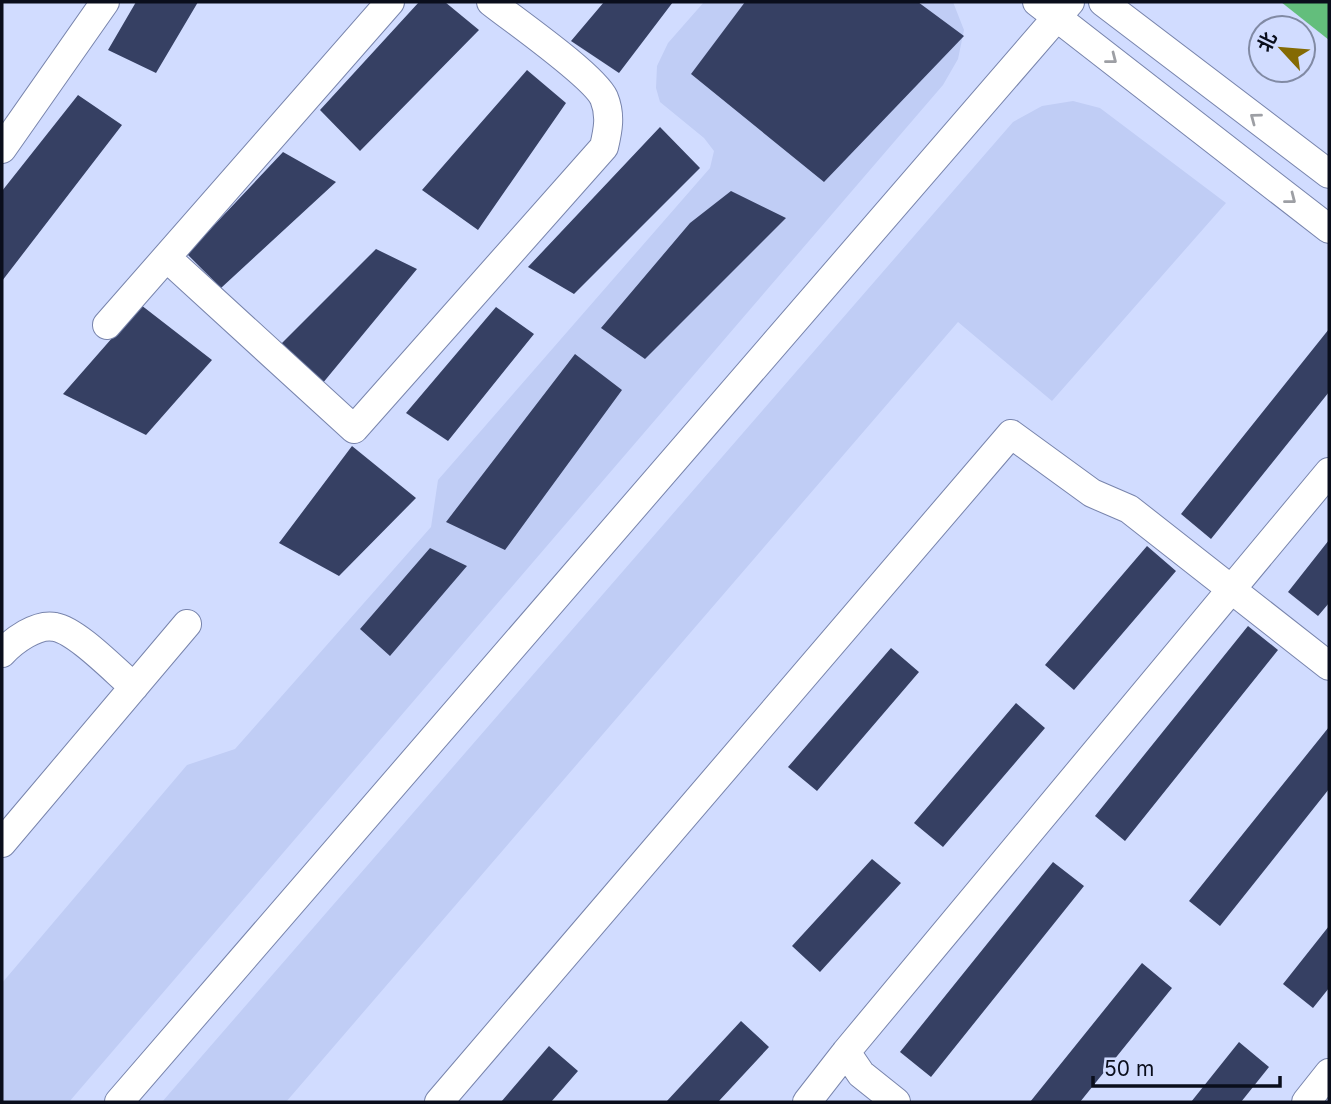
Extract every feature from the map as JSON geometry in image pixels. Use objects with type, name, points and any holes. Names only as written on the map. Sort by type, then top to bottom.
[{"type":"street","points":[[2,149],[105,2]]},
{"type":"street","points":[[107,325],[390,2]]},
{"type":"street","points":[[167,258],[354,429],[604,146],[610,124],[603,97],[586,77],[491,2]]},
{"type":"street","points":[[1104,2],[1329,174]]},
{"type":"street","points":[[119,1102],[1055,7],[1329,229]]},
{"type":"street","points":[[439,1102],[1011,434],[1092,493],[1129,509],[1329,666]]},
{"type":"street","points":[[807,1102],[1329,472]]},
{"type":"street","points":[[2,843],[187,624]]},
{"type":"street","points":[[4,647],[24,634],[53,626],[73,635],[134,687]]},
{"type":"street","points":[[846,1052],[861,1073],[897,1102]]},
{"type":"street","points":[[1306,1102],[1329,1073]]},
{"type":"shaded area","points":[[704,2],[953,2],[964,30],[958,59],[943,85],[69,1102],[2,1102],[2,983],[187,765],[235,749],[431,527],[438,480],[710,168],[714,151],[704,138],[660,102],[656,88],[657,66],[668,43]]},
{"type":"shaded area","points":[[1281,2],[1329,2],[1329,40],[1317,30],[1317,14],[1296,14]]},
{"type":"shaded area","points":[[1073,101],[1100,108],[1226,203],[1052,401],[958,322],[286,1102],[162,1102],[1013,122],[1042,106]]},
{"type":"building","points":[[136,2],[198,2],[156,73],[108,50]]},
{"type":"building","points":[[419,2],[445,2],[479,30],[360,151],[320,110]]},
{"type":"building","points":[[604,2],[673,2],[619,73],[571,41]]},
{"type":"building","points":[[745,2],[918,2],[964,36],[824,182],[691,74]]},
{"type":"building","points":[[527,70],[566,103],[478,230],[422,190]]},
{"type":"building","points":[[78,95],[122,125],[2,281],[2,191]]},
{"type":"building","points":[[660,127],[700,168],[574,294],[528,267]]},
{"type":"building","points":[[283,152],[336,182],[221,288],[187,254]]},
{"type":"building","points":[[731,191],[786,218],[645,359],[601,328],[690,223]]},
{"type":"building","points":[[376,249],[417,269],[322,384],[276,349]]},
{"type":"building","points":[[141,305],[212,360],[146,435],[63,394]]},
{"type":"building","points":[[496,307],[534,334],[448,441],[406,413]]},
{"type":"building","points":[[1329,329],[1329,392],[1211,539],[1181,514]]},
{"type":"building","points":[[575,354],[622,390],[505,550],[446,522]]},
{"type":"building","points":[[352,446],[416,498],[339,576],[279,543]]},
{"type":"building","points":[[1329,540],[1329,603],[1318,616],[1288,592]]},
{"type":"building","points":[[1147,546],[1176,571],[1074,690],[1045,665]]},
{"type":"building","points":[[430,548],[467,566],[390,656],[360,629]]},
{"type":"building","points":[[1248,626],[1278,650],[1125,841],[1095,816]]},
{"type":"building","points":[[891,648],[919,672],[817,791],[788,767]]},
{"type":"building","points":[[1016,703],[1045,728],[943,847],[914,823]]},
{"type":"building","points":[[1329,727],[1329,789],[1220,926],[1189,901]]},
{"type":"building","points":[[872,859],[901,883],[820,972],[792,946]]},
{"type":"building","points":[[1053,862],[1084,886],[931,1077],[900,1052]]},
{"type":"building","points":[[1329,926],[1329,988],[1313,1008],[1283,984]]},
{"type":"building","points":[[1142,963],[1172,988],[1080,1102],[1030,1102]]},
{"type":"building","points":[[741,1021],[769,1047],[718,1102],[666,1102]]},
{"type":"building","points":[[1239,1042],[1269,1067],[1241,1102],[1191,1102]]},
{"type":"building","points":[[549,1046],[578,1071],[551,1102],[501,1102]]}]
